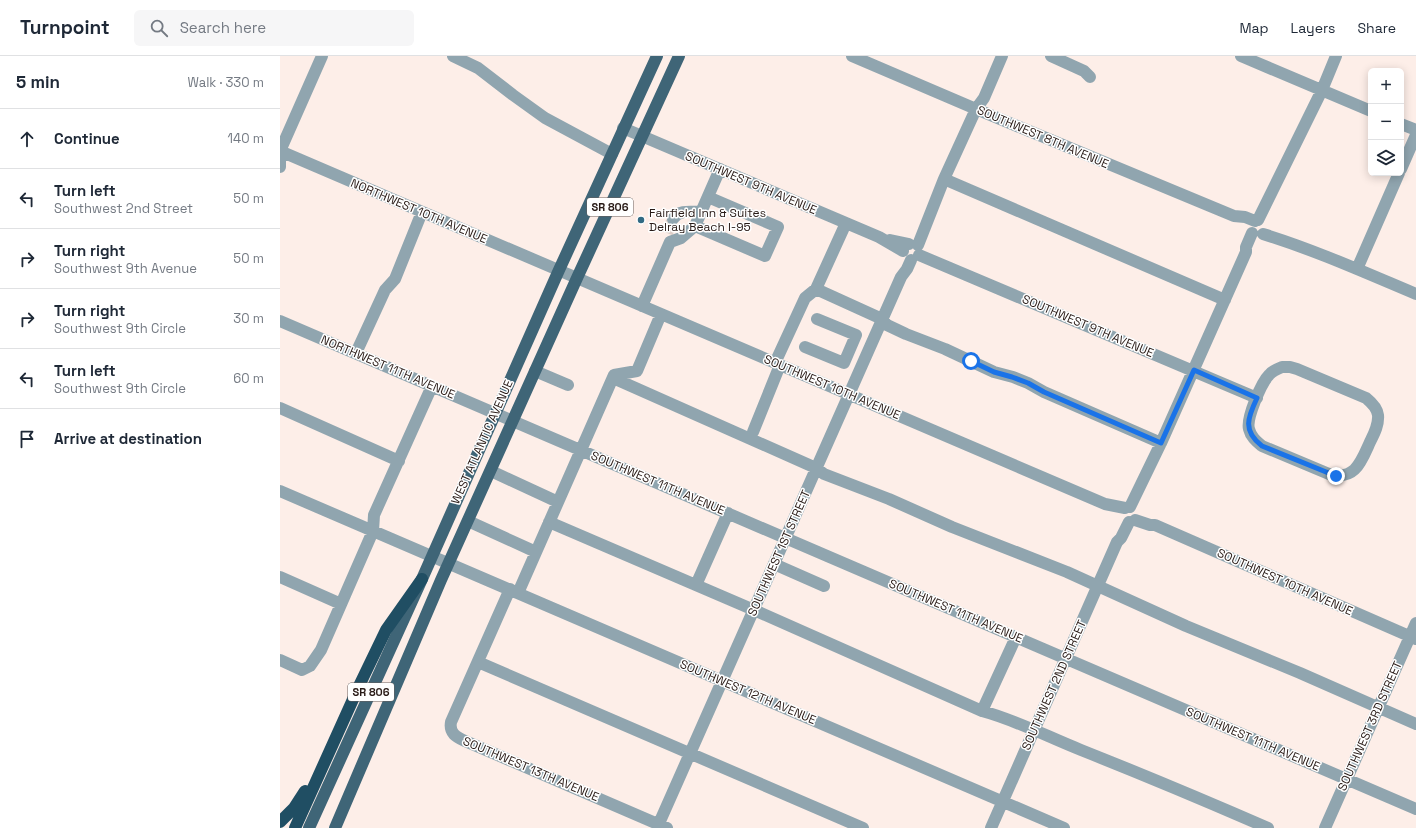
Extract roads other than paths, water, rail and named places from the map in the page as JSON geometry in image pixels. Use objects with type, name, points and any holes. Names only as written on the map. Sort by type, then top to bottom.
[{"type":"highway","points":[[295,828],[335,738],[386,630],[422,579]]},
{"type":"highway","points":[[280,822],[298,802],[335,738]]},
{"type":"main road","name":"WEST ATLANTIC AVENUE","points":[[309,828],[422,579],[558,270],[657,56]]},
{"type":"main road","name":"WEST ATLANTIC AVENUE","points":[[335,828],[449,564],[576,278],[679,56]]},
{"type":"street","points":[[280,167],[280,151],[322,56]]},
{"type":"street","points":[[452,56],[478,68],[545,118],[612,154]]},
{"type":"street","name":"SOUTHWEST 8TH AVENUE","points":[[852,56],[1234,216],[1245,217],[1258,228],[1273,229],[1283,236],[1286,241],[1416,294]]},
{"type":"street","name":"SOUTHWEST 1ST STREET","points":[[661,827],[690,754],[901,277],[902,269],[911,251],[919,226],[931,214],[944,179],[976,109],[984,98],[1002,56]]},
{"type":"street","points":[[1051,56],[1084,71],[1090,77]]},
{"type":"street","points":[[1240,56],[1368,110]]},
{"type":"street","name":"SOUTHWEST 2ND STREET","points":[[991,828],[1117,542],[1121,538],[1129,514],[1140,496],[1141,486],[1246,252],[1250,249],[1258,228],[1273,203],[1271,194],[1322,90],[1336,56]]},
{"type":"street","points":[[1404,125],[1416,130]]},
{"type":"street","name":"SOUTHWEST 9TH AVENUE","points":[[624,128],[1257,398]]},
{"type":"street","points":[[1404,162],[1416,135]]},
{"type":"street","name":"NORTHWEST 10TH AVENUE","points":[[280,151],[558,270]]},
{"type":"street","points":[[642,306],[668,237],[681,238],[695,226],[720,169]]},
{"type":"street","points":[[1357,269],[1398,176]]},
{"type":"street","points":[[944,179],[1225,300]]},
{"type":"street","points":[[695,226],[765,256],[778,227],[708,196]]},
{"type":"street","points":[[356,353],[385,290],[395,279],[422,212]]},
{"type":"street","points":[[673,219],[681,212],[701,212]]},
{"type":"street","points":[[753,432],[777,364],[804,298],[816,289],[846,223]]},
{"type":"street","name":"SOUTHWEST 10TH AVENUE","points":[[558,270],[1129,514],[1150,525],[1155,525],[1413,638]]},
{"type":"street","points":[[816,289],[882,319],[887,325],[906,334],[945,349],[994,372],[1028,383],[1044,392],[1161,443]]},
{"type":"street","points":[[661,314],[637,371],[614,375],[613,378],[816,468],[824,474],[889,499],[952,527],[1067,572],[1186,626],[1300,673],[1416,724]]},
{"type":"street","points":[[806,347],[844,364],[856,335],[817,319]]},
{"type":"street","name":"NORTHWEST 11TH AVENUE","points":[[280,321],[495,413]]},
{"type":"street","points":[[850,349],[866,356]]},
{"type":"street","points":[[1282,367],[1290,367],[1366,398],[1376,409],[1378,416],[1376,430],[1362,462],[1357,468],[1344,476],[1336,476],[1262,446],[1256,441],[1251,435],[1248,420],[1257,398],[1264,381],[1269,375],[1282,367]]},
{"type":"street","points":[[535,371],[568,385]]},
{"type":"street","name":"SOUTHWEST 13TH AVENUE","points":[[613,378],[536,552],[514,591],[478,662],[450,727],[456,737],[661,827]]},
{"type":"street","points":[[280,660],[302,670],[310,666],[321,650],[372,531],[374,515],[432,386]]},
{"type":"street","points":[[280,408],[399,461]]},
{"type":"street","name":"SOUTHWEST 11TH AVENUE","points":[[495,413],[1416,809]]},
{"type":"street","points":[[491,471],[558,502]]},
{"type":"street","name":"SOUTHWEST 12TH AVENUE","points":[[280,491],[1064,828]]},
{"type":"street","points":[[696,585],[728,513]]},
{"type":"street","points":[[468,521],[536,552]]},
{"type":"street","points":[[549,522],[754,610],[982,711],[1002,716],[1034,731],[1172,786],[1268,828]]},
{"type":"street","points":[[774,564],[824,586]]},
{"type":"street","points":[[280,577],[341,604]]},
{"type":"street","name":"SOUTHWEST 3RD STREET","points":[[1325,828],[1378,708],[1413,638],[1416,623]]},
{"type":"street","points":[[982,711],[1016,636]]},
{"type":"street","points":[[478,662],[863,828]]},
{"type":"tunnel","points":[[667,233],[673,219]]},
{"type":"place","name":"Fairfield Inn & Suites Delray Beach I-95","points":[[641,220]]}]
